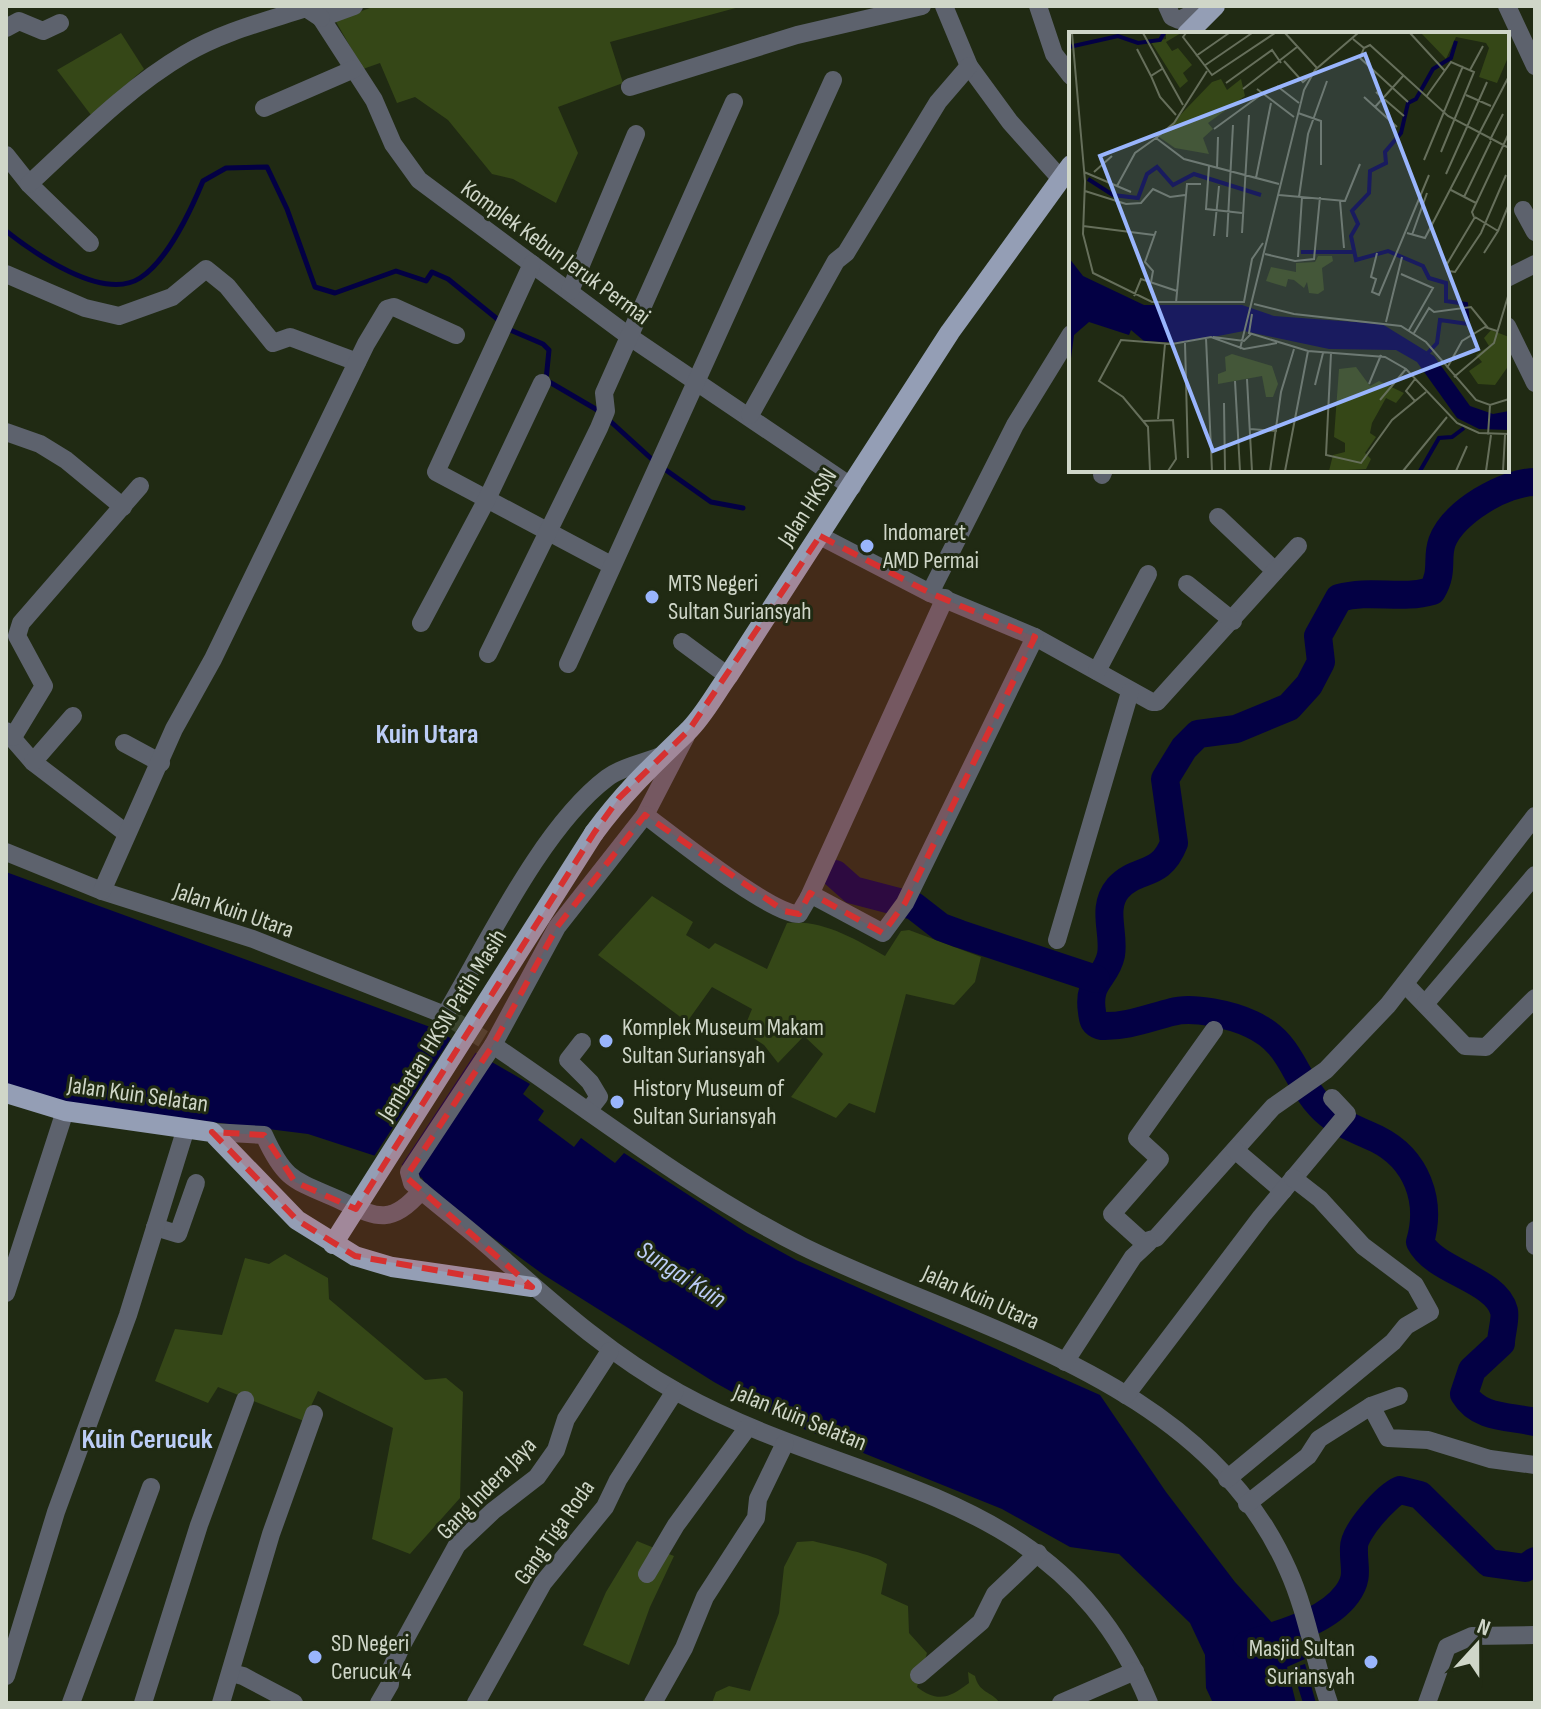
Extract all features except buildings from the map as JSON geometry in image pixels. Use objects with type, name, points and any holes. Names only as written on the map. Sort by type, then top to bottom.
[{"type":"main road","points":[[1189,32],[1212,6]]},
{"type":"main road","name":"Jalan HKSN","points":[[689,730],[820,536],[950,332],[1065,172]]},
{"type":"main road","name":"Jembatan HKSN Patih Masih","points":[[333,1244],[594,833],[619,798],[689,730]]},
{"type":"main road","name":"Jalan Kuin Selatan","points":[[6,1093],[65,1111],[212,1132]]},
{"type":"main road","points":[[212,1132],[297,1220],[355,1256],[392,1267],[532,1287]]},
{"type":"street","points":[[29,184],[107,114],[186,54],[233,32],[306,8],[321,18],[354,6]]},
{"type":"street","points":[[630,87],[797,35],[922,6]]},
{"type":"street","points":[[944,6],[969,66],[1010,122],[1065,172]]},
{"type":"street","points":[[1038,6],[1054,54],[1069,73]]},
{"type":"street","points":[[1167,6],[1172,17],[1179,20],[1212,6]]},
{"type":"street","points":[[1507,6],[1535,66]]},
{"type":"street","name":"Komplek Kebun Jeruk Permai","points":[[321,18],[374,100],[405,165],[419,180],[630,337],[750,415],[852,487]]},
{"type":"street","points":[[6,28],[19,21],[43,31],[60,23]]},
{"type":"street","points":[[750,415],[836,261],[846,253],[938,102],[969,66]]},
{"type":"street","points":[[264,108],[354,69]]},
{"type":"street","points":[[568,664],[833,80]]},
{"type":"street","points":[[488,654],[605,414],[604,393],[734,102]]},
{"type":"street","points":[[570,291],[636,134]]},
{"type":"street","points":[[6,155],[29,184],[90,243]]},
{"type":"street","points":[[1523,210],[1535,232]]},
{"type":"street","points":[[532,264],[436,472],[611,565]]},
{"type":"street","points":[[1509,277],[1535,264]]},
{"type":"street","points":[[6,274],[85,308],[119,316],[172,297],[206,269],[227,286],[273,343],[290,337],[357,362]]},
{"type":"street","points":[[102,891],[174,729],[219,645],[357,362],[387,309],[394,307],[456,335]]},
{"type":"street","points":[[1509,330],[1535,383]]},
{"type":"street","points":[[645,815],[734,882],[784,911],[799,914],[809,897],[937,595],[1015,425],[1069,337]]},
{"type":"street","points":[[421,623],[487,499],[542,383]]},
{"type":"street","points":[[6,432],[40,444],[66,460],[123,507]]},
{"type":"street","points":[[126,833],[33,762],[9,734],[44,686],[17,636],[21,623],[140,486]]},
{"type":"street","points":[[1218,517],[1275,571]]},
{"type":"street","points":[[820,536],[937,595],[1035,637],[1130,692],[1147,701],[1157,702],[1298,546]]},
{"type":"street","points":[[1097,671],[1148,574]]},
{"type":"street","points":[[1187,584],[1233,621]]},
{"type":"street","points":[[809,897],[814,896],[881,933],[885,931],[905,903],[1035,637]]},
{"type":"street","points":[[682,642],[728,676]]},
{"type":"street","points":[[1057,940],[1130,692]]},
{"type":"street","points":[[33,762],[73,716]]},
{"type":"street","name":"Jalan HKSN","points":[[264,1135],[275,1160],[295,1182],[372,1217],[393,1214],[409,1205],[414,1182],[557,927],[645,815],[689,730]]},
{"type":"street","points":[[124,743],[161,763]]},
{"type":"street","name":"Jalan Kuin Utara","points":[[6,852],[102,891],[253,939],[445,1015],[525,880],[569,815],[608,777],[658,757]]},
{"type":"street","points":[[1065,1362],[1133,1257],[1156,1238],[1284,1098],[1322,1072],[1405,984],[1535,816]]},
{"type":"street","points":[[1425,1004],[1535,875]]},
{"type":"street","points":[[1405,984],[1465,1046],[1475,1049],[1486,1047],[1535,998]]},
{"type":"street","points":[[1148,1243],[1112,1213],[1158,1165],[1160,1159],[1137,1138],[1214,1030]]},
{"type":"street","points":[[582,1042],[568,1060],[590,1082],[599,1097],[588,1111]]},
{"type":"street","name":"Jalan Kuin Utara","points":[[491,1048],[588,1111],[677,1175],[802,1245],[970,1316],[1065,1362],[1126,1395],[1191,1442],[1227,1479],[1273,1541],[1297,1594],[1312,1654],[1329,1703]]},
{"type":"street","points":[[1126,1395],[1288,1185],[1347,1114],[1332,1098]]},
{"type":"street","points":[[6,1293],[65,1111]]},
{"type":"street","points":[[6,1676],[56,1512],[128,1315],[186,1128]]},
{"type":"street","name":"Jalan Kuin Selatan","points":[[212,1132],[264,1135]]},
{"type":"street","points":[[1227,1479],[1393,1342],[1406,1326],[1430,1312],[1415,1285],[1363,1246],[1320,1199],[1288,1185],[1235,1150]]},
{"type":"street","name":"Jalan Kuin Selatan","points":[[414,1182],[532,1287],[610,1351],[675,1391],[785,1443],[947,1500],[1004,1529],[1038,1553],[1076,1590],[1135,1671],[1149,1703]]},
{"type":"street","points":[[155,1227],[178,1234],[196,1183]]},
{"type":"street","points":[[1535,1230],[1535,1246]]},
{"type":"street","name":"Gang Indera Jaya","points":[[379,1703],[390,1684],[391,1669],[402,1645],[457,1545],[493,1511],[537,1477],[556,1450],[566,1419],[610,1351]]},
{"type":"street","name":"Gang Tiga Roda","points":[[476,1703],[543,1583],[605,1507],[618,1480],[675,1391]]},
{"type":"street","points":[[1247,1504],[1308,1456],[1319,1439],[1371,1406],[1399,1396]]},
{"type":"street","points":[[143,1703],[199,1525],[245,1400]]},
{"type":"street","points":[[1371,1406],[1388,1438],[1428,1440],[1490,1459],[1535,1465]]},
{"type":"street","points":[[221,1703],[262,1562],[314,1414]]},
{"type":"street","points":[[647,1574],[676,1525],[748,1427]]},
{"type":"street","points":[[653,1703],[684,1648],[705,1597],[756,1518],[758,1499],[785,1443]]},
{"type":"street","points":[[71,1703],[151,1487]]},
{"type":"street","points":[[919,1675],[981,1622],[995,1594],[1038,1553]]},
{"type":"street","points":[[1427,1703],[1447,1647],[1472,1636],[1535,1635]]},
{"type":"street","points":[[1061,1703],[1135,1671]]},
{"type":"street","points":[[231,1673],[294,1703]]},
{"type":"highlighted area","points":[[820,536],[930,593],[1035,637],[905,903],[883,933],[810,893],[799,914],[784,911],[645,815],[557,927],[493,1045],[406,1177],[532,1287],[355,1256],[297,1220],[212,1132],[264,1135],[295,1182],[356,1209],[594,833],[619,798],[689,730]]},
{"type":"green space","points":[[376,6],[743,6],[610,42],[623,83],[558,107],[578,153],[556,203],[513,179],[492,174],[448,120],[415,97],[397,103],[380,63],[363,69],[335,20]]},
{"type":"green space","points":[[121,33],[144,69],[91,115],[57,70]]},
{"type":"green space","points":[[652,896],[693,922],[686,935],[709,949],[715,943],[767,969],[787,923],[825,927],[885,956],[901,931],[909,930],[981,957],[975,982],[954,1005],[906,994],[875,1113],[849,1103],[836,1118],[791,1097],[823,1054],[804,1036],[778,1063],[764,1045],[743,1031],[752,1009],[712,987],[687,1022],[598,955]]},
{"type":"green space","points":[[285,1254],[328,1278],[329,1299],[425,1380],[446,1378],[463,1392],[460,1498],[410,1554],[372,1539],[393,1428],[318,1391],[304,1421],[218,1387],[208,1403],[155,1381],[175,1329],[222,1335],[245,1258],[269,1264]]},
{"type":"green space","points":[[637,1541],[674,1556],[650,1607],[629,1665],[583,1645],[606,1592]]},
{"type":"green space","points":[[813,1541],[863,1554],[887,1564],[881,1594],[908,1606],[909,1633],[927,1653],[917,1687],[931,1695],[943,1697],[969,1683],[968,1672],[975,1676],[982,1689],[1000,1703],[712,1703],[716,1692],[729,1686],[750,1691],[779,1613],[784,1567],[797,1542]]},
{"type":"water","name":"Sungai Kuin","points":[[6,872],[433,1028],[530,1084],[523,1094],[544,1111],[538,1120],[574,1147],[581,1138],[615,1163],[624,1153],[747,1233],[796,1260],[1100,1395],[1166,1492],[1235,1582],[1305,1659],[1287,1667],[1296,1703],[1213,1703],[1206,1688],[1205,1655],[1190,1623],[1119,1554],[1070,1547],[1002,1509],[784,1421],[714,1382],[544,1275],[430,1192],[422,1178],[400,1164],[308,1134],[53,1102],[6,1084]]},
{"type":"water","points":[[1305,1664],[1316,1703],[1303,1703],[1292,1668]]},
{"type":"pier","points":[[453,1035],[478,1049],[399,1169],[371,1161]]},
{"type":"waterway","points":[[6,231],[70,272],[107,284],[125,284],[140,278],[160,260],[185,220],[203,181],[226,168],[267,167],[287,209],[315,287],[335,293],[396,271],[426,281],[432,272],[448,279],[501,322]]},
{"type":"waterway","points":[[508,329],[543,344],[549,350],[546,380],[599,411],[655,462]]},
{"type":"waterway","points":[[663,468],[711,502],[743,508]]},
{"type":"waterway","points":[[1535,482],[1495,493],[1457,520],[1442,542],[1438,577],[1432,591],[1339,598],[1318,636],[1321,662],[1309,685],[1289,707],[1236,729],[1198,734],[1184,748],[1165,779],[1174,843],[1162,862],[1126,881],[1113,896],[1109,912],[1111,955],[1094,986],[1091,1001],[1093,1019],[1101,1026],[1129,1024],[1181,1010],[1234,1017],[1251,1024],[1284,1050],[1311,1095],[1326,1112],[1391,1147],[1418,1183],[1424,1211],[1420,1242],[1438,1261],[1490,1291],[1504,1311],[1501,1343],[1472,1370],[1464,1394],[1486,1412],[1535,1422]]},
{"type":"waterway","points":[[835,874],[853,890],[914,906],[941,927],[1096,979]]},
{"type":"waterway","points":[[1247,1645],[1301,1626],[1338,1604],[1353,1582],[1355,1540],[1379,1507],[1400,1490],[1420,1495],[1489,1563],[1525,1568],[1535,1561]]},
{"type":"tunnel","points":[[445,1015],[493,1045]]},
{"type":"place","name":"Indomaret AMD Permai","points":[[867,546]]},
{"type":"place","name":"MTS Negeri Sultan Suriansyah","points":[[652,597]]},
{"type":"place","name":"Komplek Museum Makam Sultan Suriansyah","points":[[606,1041]]},
{"type":"place","name":"History Museum of Sultan Suriansyah","points":[[617,1102]]},
{"type":"place","name":"SD Negeri Cerucuk 4","points":[[315,1657]]},
{"type":"place","name":"Masjid Sultan Suriansyah","points":[[1371,1662]]},
{"type":"district","name":"Kuin Utara","points":[[427,733]]},
{"type":"district","name":"Kuin Cerucuk","points":[[147,1438]]}]
